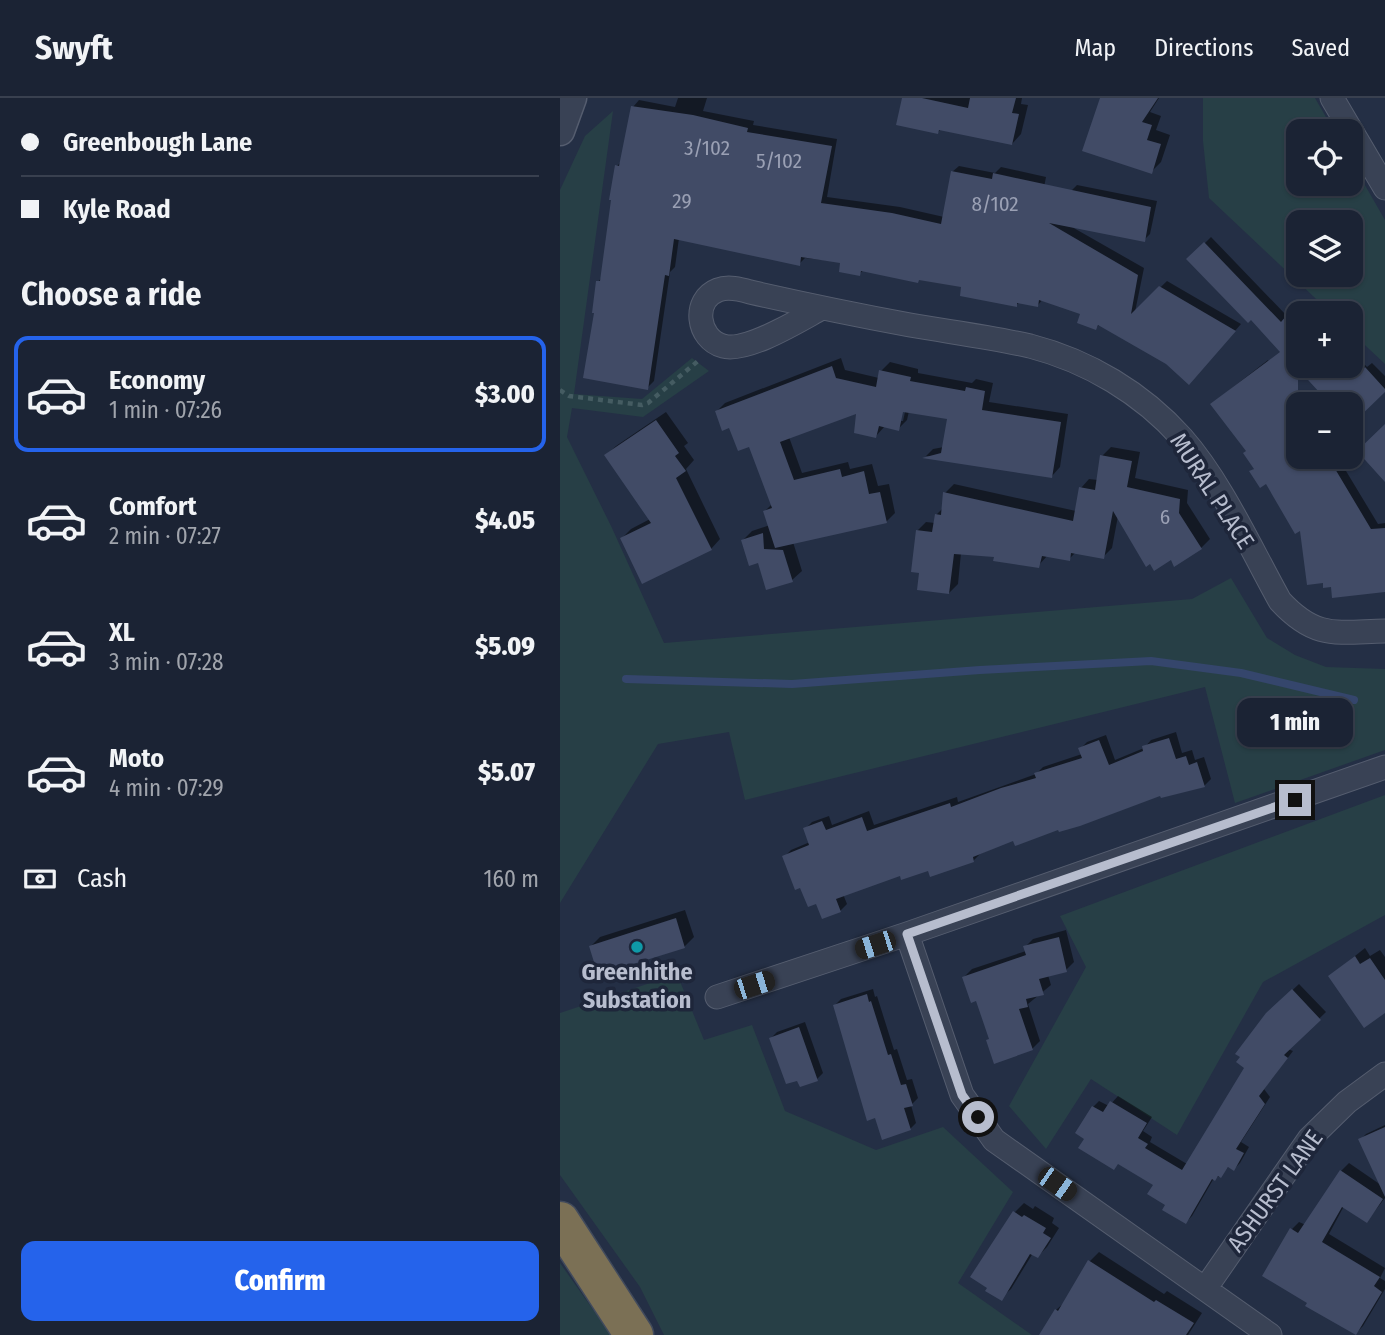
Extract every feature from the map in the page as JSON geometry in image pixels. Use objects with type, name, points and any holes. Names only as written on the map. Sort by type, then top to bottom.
[{"type":"highway","points":[[560,1221],[635,1335]]},
{"type":"street","points":[[560,131],[572,98]]},
{"type":"street","points":[[1332,98],[1385,188]]},
{"type":"street","name":"MURAL PLACE","points":[[820,309],[1031,346],[1076,362],[1114,380],[1152,408],[1183,439],[1216,487],[1280,601],[1293,614],[1307,625],[1330,632],[1385,631]]},
{"type":"street","points":[[717,997],[907,934],[1385,767]]},
{"type":"street","points":[[907,934],[962,1095],[994,1140],[1270,1335]]},
{"type":"street","name":"ASHURST LANE","points":[[1205,1289],[1309,1139],[1347,1102],[1385,1074]]},
{"type":"path","points":[[560,390],[569,396],[642,405],[648,403],[698,361]]},
{"type":"shaded area","points":[[1203,98],[1315,98],[1327,119],[1286,119],[1286,196],[1363,196],[1363,182],[1385,220],[1385,364],[1363,343],[1363,301],[1318,301],[1303,287],[1363,287],[1363,210],[1286,210],[1286,271],[1209,198],[1203,141]]},
{"type":"shaded area","points":[[613,111],[574,394],[642,399],[692,358],[709,371],[643,417],[572,408],[567,437],[664,643],[1192,599],[1231,578],[1267,638],[1295,655],[1326,667],[1385,669],[1385,750],[1235,803],[1205,687],[745,800],[729,732],[658,744],[560,903],[560,190],[585,136]]},
{"type":"shaded area","points":[[1385,795],[1385,915],[1263,982],[1177,1135],[1091,1079],[1046,1149],[1009,1106],[1086,967],[1060,916]]},
{"type":"shaded area","points":[[677,974],[704,1040],[752,1025],[785,1111],[876,1150],[943,1127],[1013,1192],[958,1283],[1032,1335],[664,1335],[640,1287],[560,1175],[560,1013]]},
{"type":"shaded area","points":[[560,1263],[611,1335],[560,1335]]},
{"type":"building","points":[[902,98],[922,98],[968,108],[970,98],[1016,98],[1012,113],[1019,114],[1012,145],[939,130],[938,134],[896,125]]},
{"type":"building","points":[[1100,98],[1158,98],[1142,122],[1152,125],[1147,140],[1161,144],[1152,174],[1082,151]]},
{"type":"building","points":[[631,106],[693,115],[748,128],[747,132],[832,146],[821,203],[892,213],[941,224],[951,171],[992,179],[993,173],[1151,207],[1145,242],[1049,223],[1138,275],[1131,314],[1159,286],[1236,331],[1189,385],[1166,364],[1098,325],[1096,330],[1077,323],[1080,314],[1039,300],[1038,307],[1017,303],[1017,307],[960,296],[961,287],[919,280],[918,283],[861,271],[860,276],[839,272],[840,263],[801,257],[800,266],[674,239],[669,276],[665,275],[648,390],[583,378],[594,313],[596,281],[600,281],[615,165],[619,166]]},
{"type":"building","points":[[1204,242],[1281,322],[1286,316],[1286,378],[1298,378],[1298,392],[1286,392],[1286,469],[1335,469],[1371,529],[1385,528],[1385,592],[1332,598],[1331,587],[1323,588],[1323,583],[1307,585],[1300,531],[1295,534],[1266,484],[1260,488],[1249,471],[1254,469],[1243,453],[1246,451],[1210,404],[1280,352],[1251,320],[1248,323],[1186,259]]},
{"type":"building","points":[[832,366],[836,378],[876,387],[879,370],[911,377],[910,381],[965,391],[966,387],[985,391],[982,410],[1061,422],[1052,478],[922,458],[941,453],[947,419],[903,412],[899,431],[879,426],[876,438],[854,433],[856,414],[780,442],[794,480],[840,469],[842,477],[864,471],[869,494],[880,492],[887,523],[775,548],[763,511],[772,508],[749,447],[738,451],[729,428],[722,431],[715,411]]},
{"type":"building","points":[[1365,367],[1385,389],[1363,413],[1363,392],[1319,392],[1306,378],[1363,378]]},
{"type":"building","points":[[656,420],[679,453],[675,456],[686,471],[676,478],[712,550],[642,584],[620,538],[651,523],[604,455]]},
{"type":"building","points":[[1385,424],[1385,482],[1363,458],[1363,445]]},
{"type":"building","points":[[1100,455],[1132,461],[1127,487],[1180,499],[1179,513],[1202,549],[1174,567],[1171,560],[1154,571],[1150,564],[1146,567],[1113,511],[1104,559],[1071,553],[1070,561],[1042,556],[1039,568],[993,561],[994,557],[954,554],[949,594],[917,590],[919,573],[911,572],[916,530],[932,532],[935,514],[941,515],[943,492],[1073,521],[1079,487],[1095,490]]},
{"type":"building","points":[[763,533],[764,549],[783,550],[793,582],[766,590],[758,563],[749,566],[741,540]]},
{"type":"building","points":[[1169,738],[1176,759],[1186,756],[1189,765],[1197,762],[1205,787],[1161,798],[1160,796],[1080,826],[1059,832],[1058,830],[1015,846],[1013,841],[973,857],[974,862],[930,877],[928,871],[901,880],[900,876],[836,899],[841,912],[822,919],[816,904],[808,907],[800,888],[795,890],[782,856],[809,845],[803,828],[822,821],[826,830],[862,817],[867,831],[950,803],[951,807],[1036,778],[1034,773],[1082,758],[1078,748],[1099,740],[1109,765],[1143,751],[1142,746]]},
{"type":"building","name":"Greenhithe Substation","points":[[676,918],[685,948],[598,975],[589,946]]},
{"type":"building","points":[[1059,937],[1067,972],[1039,979],[1044,995],[1026,999],[1028,1007],[1019,1009],[1033,1050],[994,1064],[976,1001],[971,1003],[962,977],[1026,955],[1023,946]]},
{"type":"building","points":[[1355,956],[1360,964],[1370,958],[1385,980],[1385,1013],[1364,1028],[1328,976]]},
{"type":"building","points":[[1292,989],[1321,1020],[1284,1055],[1288,1058],[1259,1096],[1265,1104],[1236,1149],[1244,1153],[1234,1171],[1228,1167],[1221,1178],[1218,1176],[1215,1181],[1212,1179],[1186,1224],[1162,1210],[1165,1205],[1147,1194],[1153,1185],[1118,1164],[1114,1170],[1078,1148],[1084,1139],[1075,1133],[1092,1106],[1103,1112],[1110,1101],[1147,1123],[1138,1138],[1148,1144],[1145,1148],[1182,1170],[1244,1068],[1236,1062],[1240,1057],[1235,1054],[1266,1013]]},
{"type":"building","points":[[867,994],[888,1055],[891,1054],[901,1085],[906,1084],[913,1106],[904,1108],[911,1130],[882,1140],[875,1118],[867,1121],[833,1005]]},
{"type":"building","points":[[799,1027],[818,1081],[800,1087],[797,1081],[786,1084],[769,1038]]},
{"type":"building","points":[[1385,1127],[1385,1197],[1358,1139]]},
{"type":"building","points":[[1340,1170],[1383,1199],[1367,1223],[1342,1207],[1322,1242],[1380,1277],[1374,1286],[1382,1292],[1356,1335],[1305,1306],[1307,1303],[1262,1276],[1290,1228],[1298,1233]]},
{"type":"building","points":[[1013,1211],[1046,1228],[1043,1233],[1051,1238],[1038,1258],[1030,1254],[1002,1301],[985,1291],[987,1288],[970,1277]]},
{"type":"building","points":[[1088,1260],[1154,1302],[1156,1300],[1194,1323],[1186,1335],[1039,1335],[1055,1309],[1058,1311]]},
{"type":"waterway","points":[[626,679],[792,684],[1151,661],[1241,673],[1354,700]]},
{"type":"place","name":"Greenhithe Substation","points":[[637,947]]},
{"type":"route","points":[[978,1117],[962,1095],[907,934],[1295,800]]}]
